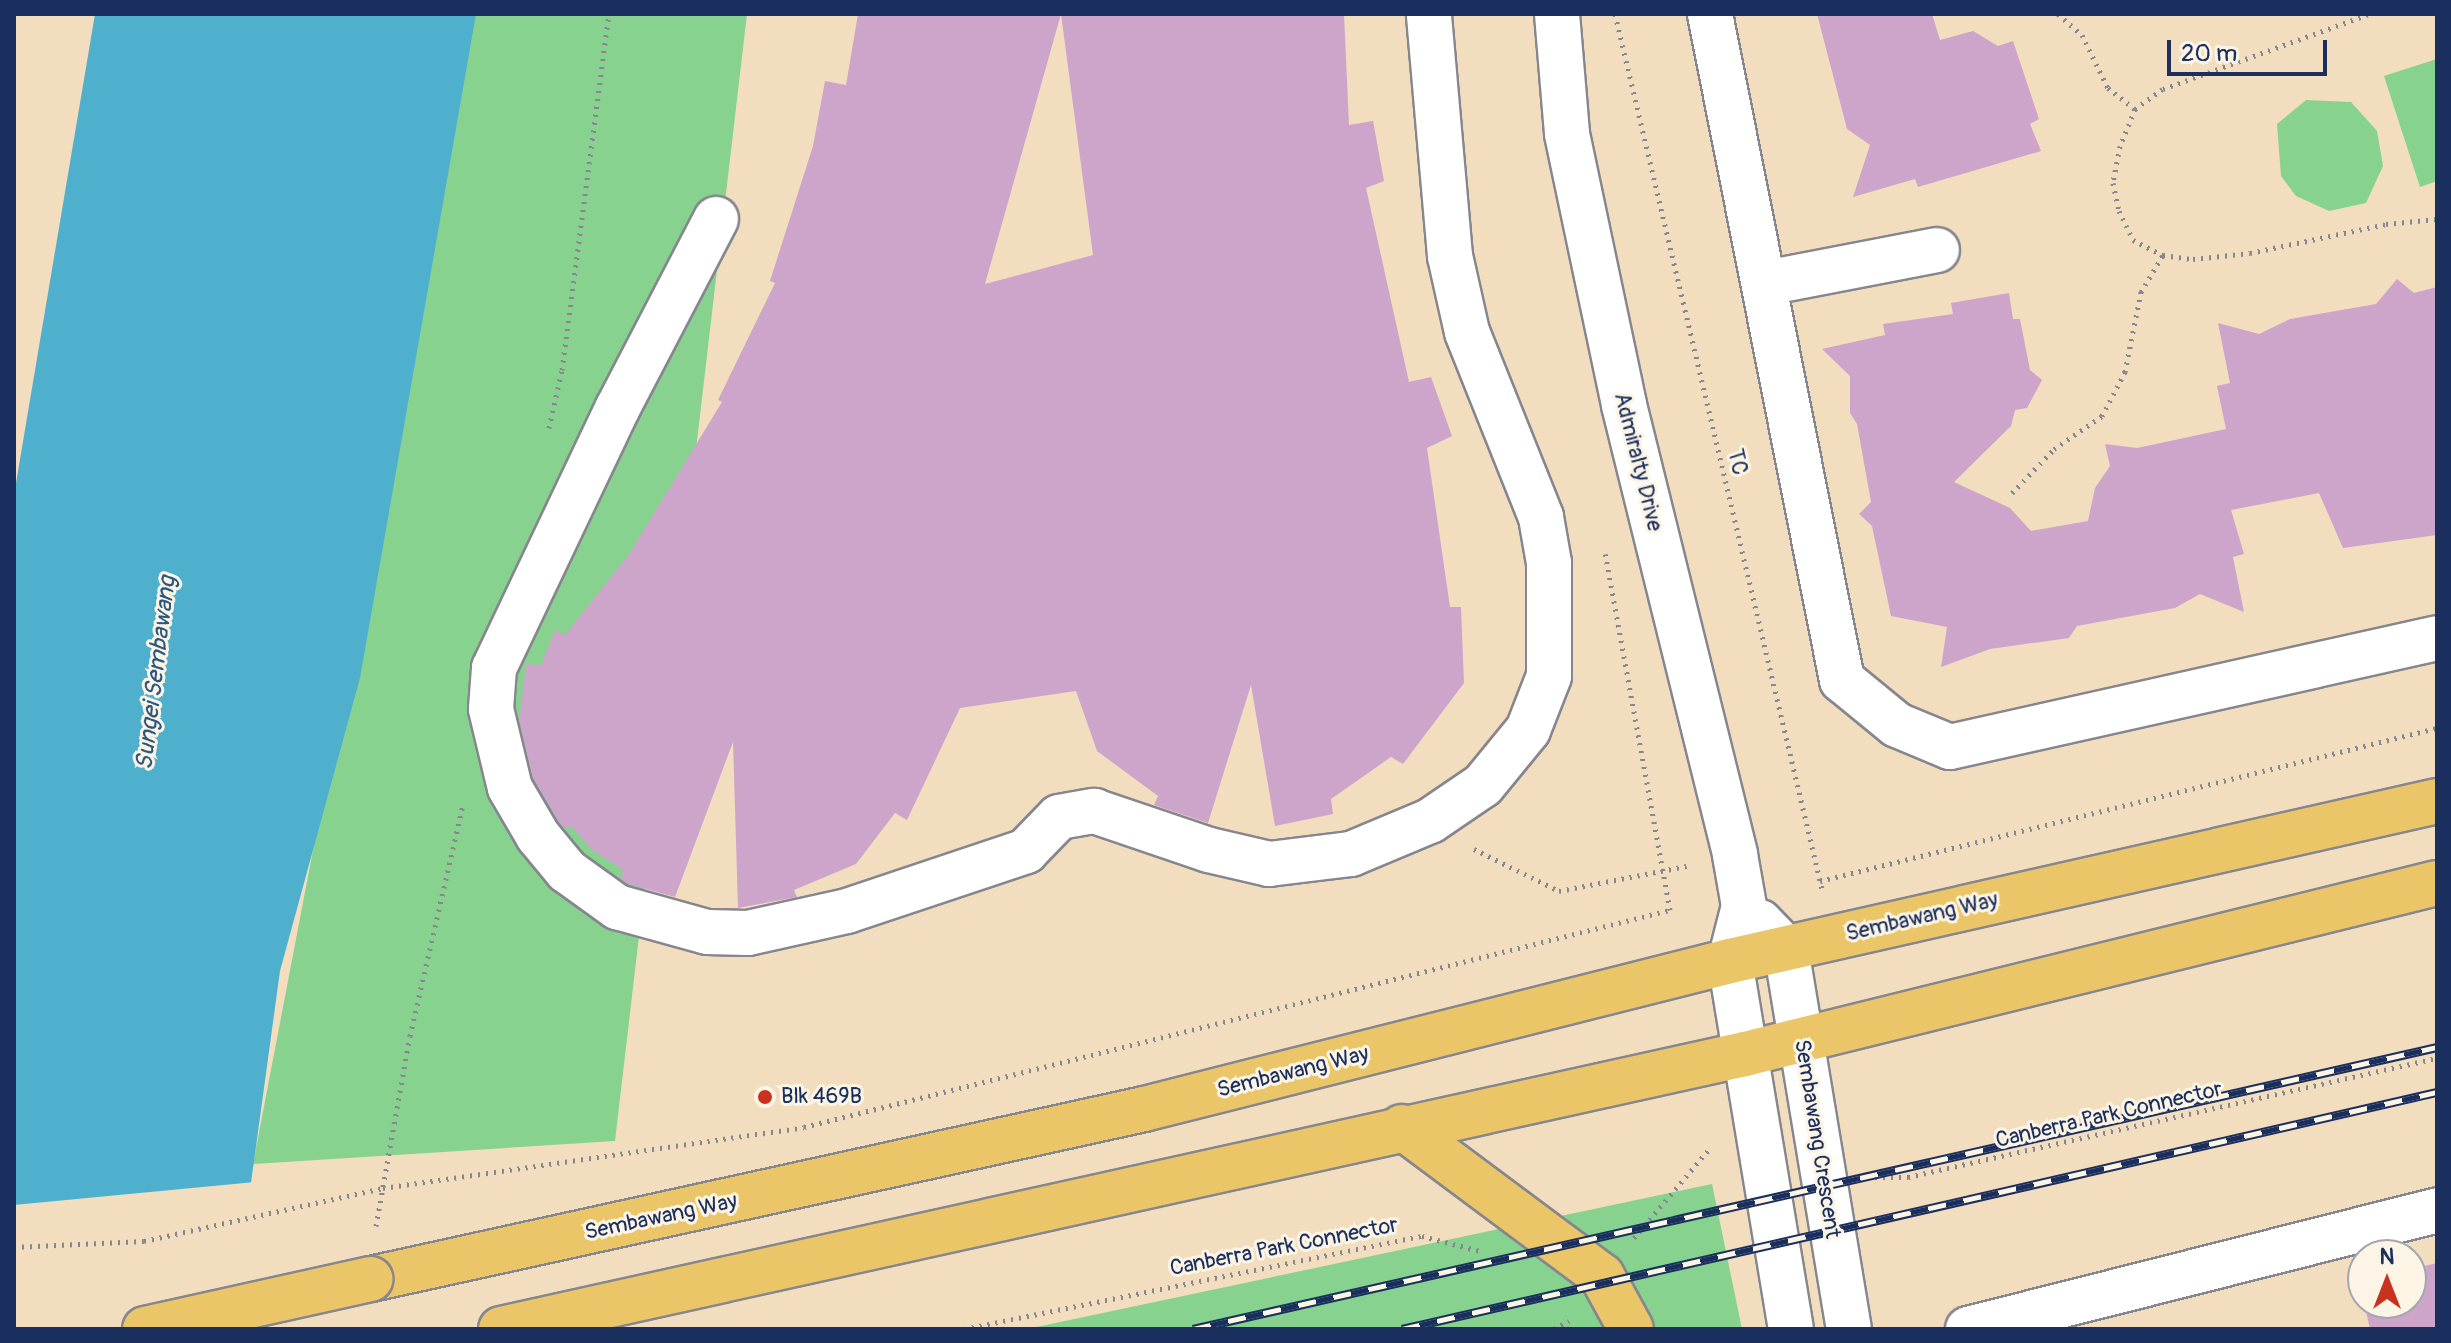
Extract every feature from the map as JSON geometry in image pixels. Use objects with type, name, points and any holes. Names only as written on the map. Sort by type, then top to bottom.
[{"type":"main road","name":"Sembawang Way","points":[[145,1329],[1144,1109],[1730,961],[2437,801]]},
{"type":"main road","points":[[501,1329],[1402,1127],[1745,1054],[2437,883]]},
{"type":"main road","points":[[1402,1127],[1602,1276],[1631,1329]]},
{"type":"street","points":[[716,219],[618,407],[494,668],[491,709],[510,788],[538,836],[567,871],[617,907],[707,932],[748,933],[847,911],[1026,851],[1059,817],[1094,811],[1209,850],[1269,864],[1351,854],[1430,821],[1483,785],[1528,730],[1549,676],[1553,635],[1541,517],[1467,332],[1450,256],[1429,14]]},
{"type":"street","name":"Admiralty Drive","points":[[1557,14],[1567,134],[1617,375],[1735,855],[1744,906],[1730,961]]},
{"type":"street","points":[[1710,14],[1766,283],[1842,680],[1897,725],[1950,747],[2437,638]]},
{"type":"street","points":[[1766,283],[1937,250]]},
{"type":"street","points":[[1744,906],[1786,949]]},
{"type":"street","name":"Sembawang Crescent","points":[[1786,949],[1849,1329]]},
{"type":"street","points":[[1730,961],[1791,1329]]},
{"type":"street","points":[[1968,1329],[2437,1210]]},
{"type":"path","name":"TC","points":[[1615,14],[1827,903]]},
{"type":"path","points":[[2058,14],[2082,35],[2108,88],[2135,109]]},
{"type":"path","points":[[2369,14],[2163,89],[2135,109],[2120,146],[2113,183],[2119,211],[2133,240],[2163,255],[2193,259],[2250,253],[2386,224],[2437,219]]},
{"type":"path","points":[[2012,493],[2054,449],[2102,416],[2125,372],[2141,292],[2163,255]]},
{"type":"path","points":[[1820,881],[2437,728]]},
{"type":"path","points":[[1430,821],[1497,864],[1559,891],[1735,855]]},
{"type":"path","points":[[14,1247],[144,1241],[383,1188],[804,1127],[1670,910]]},
{"type":"path","name":"Canberra Park Connector","points":[[1865,1177],[1908,1177],[2437,1058]]},
{"type":"path","points":[[1602,1276],[1715,1142]]},
{"type":"path","name":"Canberra Park Connector","points":[[964,1329],[1422,1236],[1483,1252]]},
{"type":"green space","points":[[473,14],[747,14],[615,1141],[253,1164]]},
{"type":"green space","points":[[2437,59],[2437,181],[2420,187],[2384,76]]},
{"type":"green space","points":[[2306,100],[2351,102],[2377,131],[2383,166],[2366,203],[2329,211],[2296,196],[2281,176],[2277,124]]},
{"type":"green space","points":[[1712,1184],[1742,1329],[1027,1329]]},
{"type":"water","name":"Sungei Sembawang","points":[[95,14],[476,14],[360,678],[280,971],[231,1329],[14,1329],[14,495]]},
{"type":"pier","points":[[255,1182],[235,1329],[14,1329],[14,1205]]},
{"type":"building","points":[[858,14],[1061,14],[1344,14],[1349,125],[1373,121],[1384,181],[1366,188],[1409,382],[1431,377],[1452,436],[1427,448],[1450,607],[1461,607],[1464,683],[1403,764],[1391,757],[1331,799],[1333,814],[1275,826],[1251,685],[1208,823],[1154,805],[1158,796],[1097,751],[1076,691],[960,708],[907,820],[895,813],[856,864],[794,890],[797,897],[738,908],[733,742],[675,897],[628,884],[620,878],[623,870],[592,850],[571,826],[565,829],[559,822],[533,779],[519,720],[526,664],[541,665],[555,630],[565,635],[629,554],[722,402],[718,400],[775,283],[770,281],[813,146],[825,81],[846,85]],"holes":[[[1061,14],[1093,255],[985,284]]]},
{"type":"building","points":[[1817,14],[1932,14],[1940,40],[1973,31],[1998,46],[2013,41],[2039,119],[2030,124],[2041,151],[1918,187],[1915,179],[1853,197],[1870,145],[1847,129]]},
{"type":"building","points":[[2397,279],[2414,293],[2437,287],[2437,535],[2343,548],[2319,493],[2231,510],[2244,554],[2233,557],[2244,612],[2200,594],[2175,608],[2077,626],[2069,638],[1990,649],[1941,667],[1947,627],[1891,616],[1872,526],[1859,514],[1871,502],[1857,424],[1850,413],[1850,376],[1822,349],[1885,335],[1883,324],[1953,314],[1951,303],[2009,293],[2013,319],[2020,319],[2030,370],[2042,380],[2027,408],[2015,410],[2011,426],[1954,482],[2010,508],[2031,531],[2088,521],[2095,488],[2110,466],[2105,444],[2137,448],[2226,429],[2217,386],[2230,383],[2218,323],[2259,334],[2290,319],[2376,304]]},
{"type":"building","points":[[2437,1263],[2437,1329],[2370,1329],[2368,1319],[2427,1319],[2427,1265]]},
{"type":"railway","points":[[1193,1329],[2437,1047]]},
{"type":"railway","points":[[1402,1329],[2437,1092]]},
{"type":"place","name":"Blk 469B","points":[[765,1097]]}]
